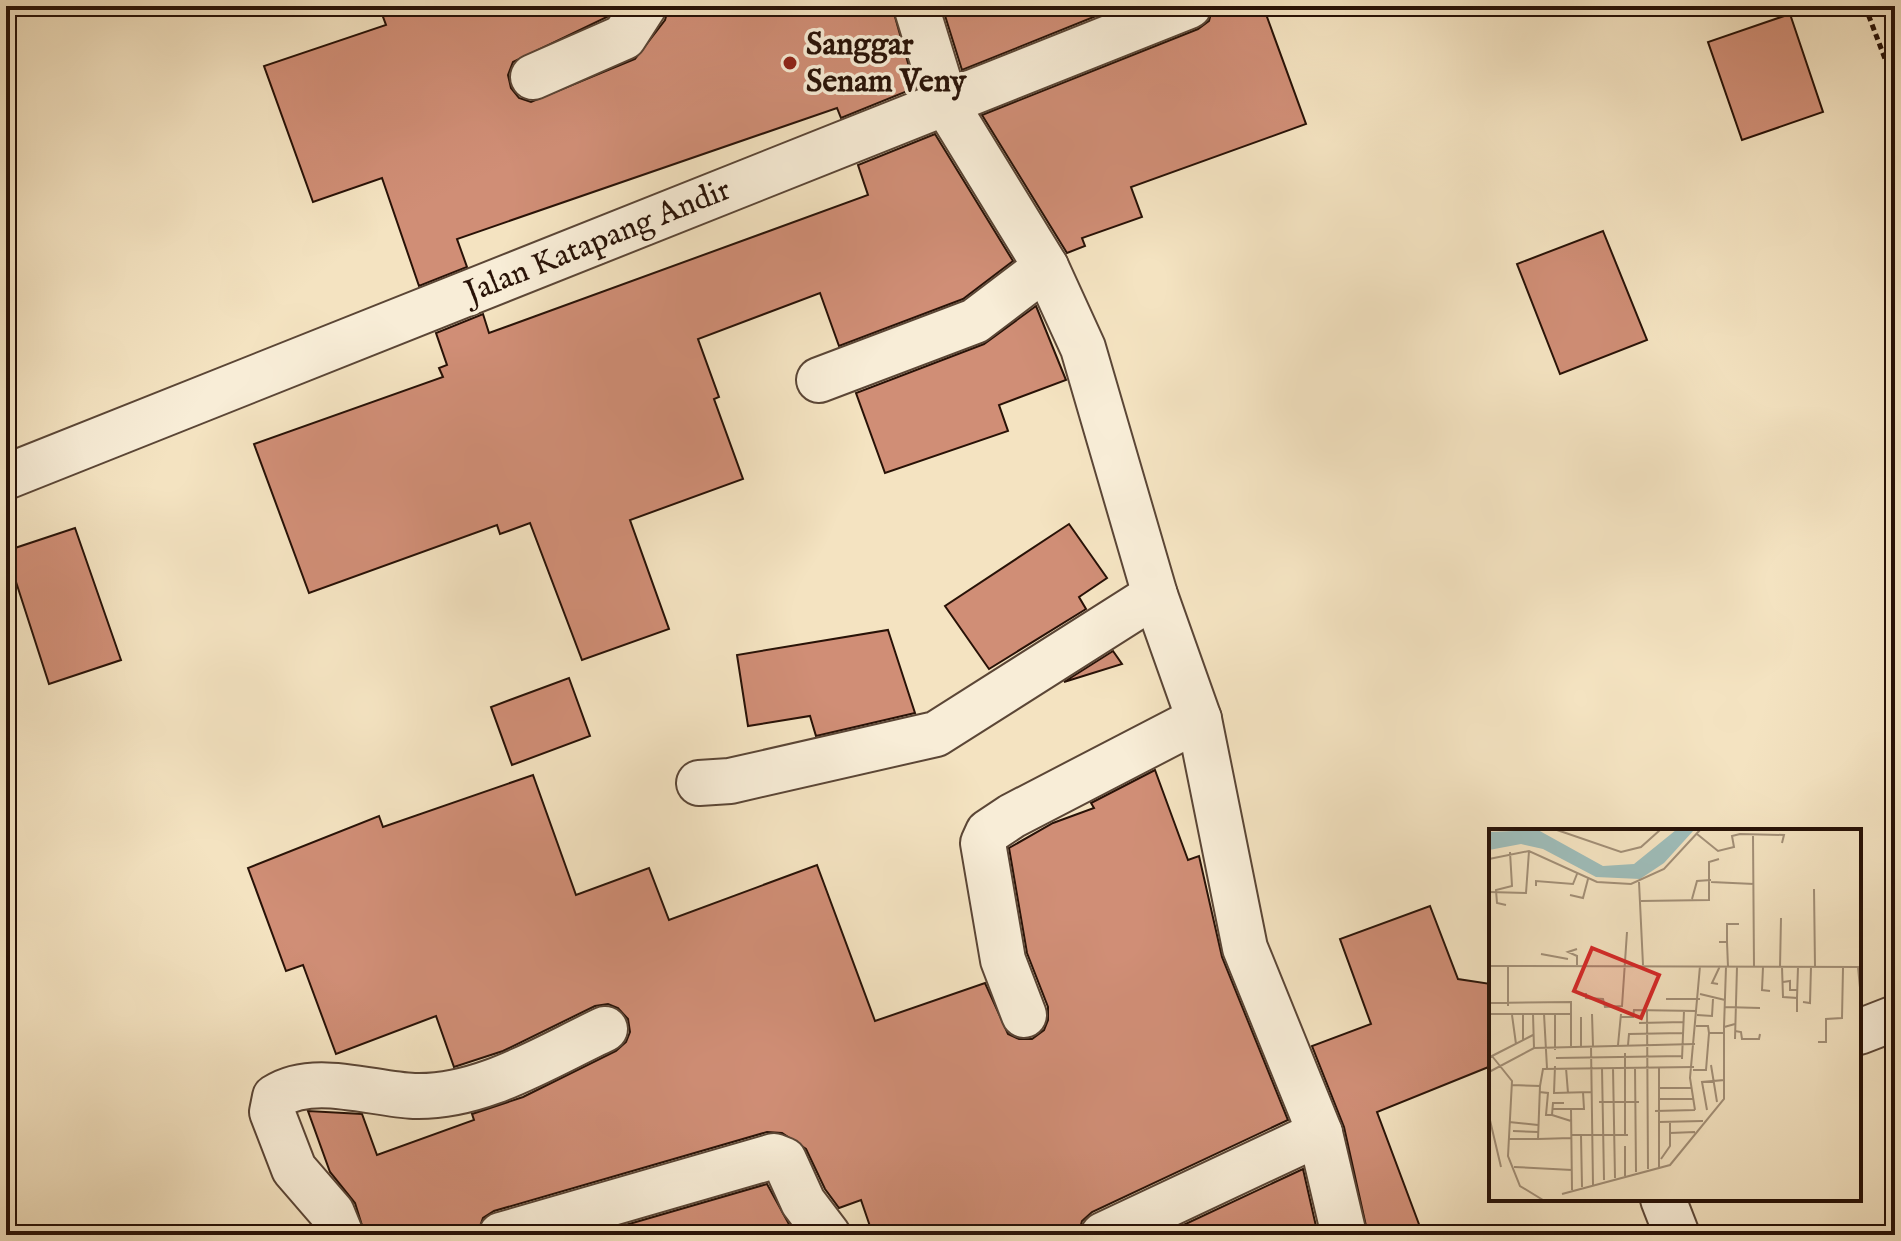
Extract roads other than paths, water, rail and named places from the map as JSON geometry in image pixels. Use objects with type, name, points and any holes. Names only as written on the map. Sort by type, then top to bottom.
[{"type":"street","points":[[533,77],[624,37],[644,6]]},
{"type":"street","points":[[916,6],[946,104],[1046,267],[1083,348],[1155,595],[1199,719],[1245,948],[1320,1133],[1344,1235]]},
{"type":"street","name":"Jalan Katapang Andir","points":[[6,477],[1189,6]]},
{"type":"street","points":[[819,380],[975,321],[1046,267]]},
{"type":"street","points":[[699,783],[730,781],[936,734],[1155,595]]},
{"type":"street","points":[[1024,1015],[1003,960],[983,843],[988,832],[1012,816],[1199,719]]},
{"type":"street","points":[[1861,1031],[1895,1018]]},
{"type":"street","points":[[341,1235],[332,1213],[294,1169],[272,1112],[275,1097],[301,1085],[415,1096],[469,1091],[605,1029]]},
{"type":"street","points":[[1103,1235],[1320,1133]]},
{"type":"street","points":[[501,1235],[774,1156],[784,1160],[803,1202],[828,1235]]},
{"type":"street","points":[[1664,1201],[1677,1235]]},
{"type":"place","name":"Sanggar Senam Veny","points":[[790,63]]}]
